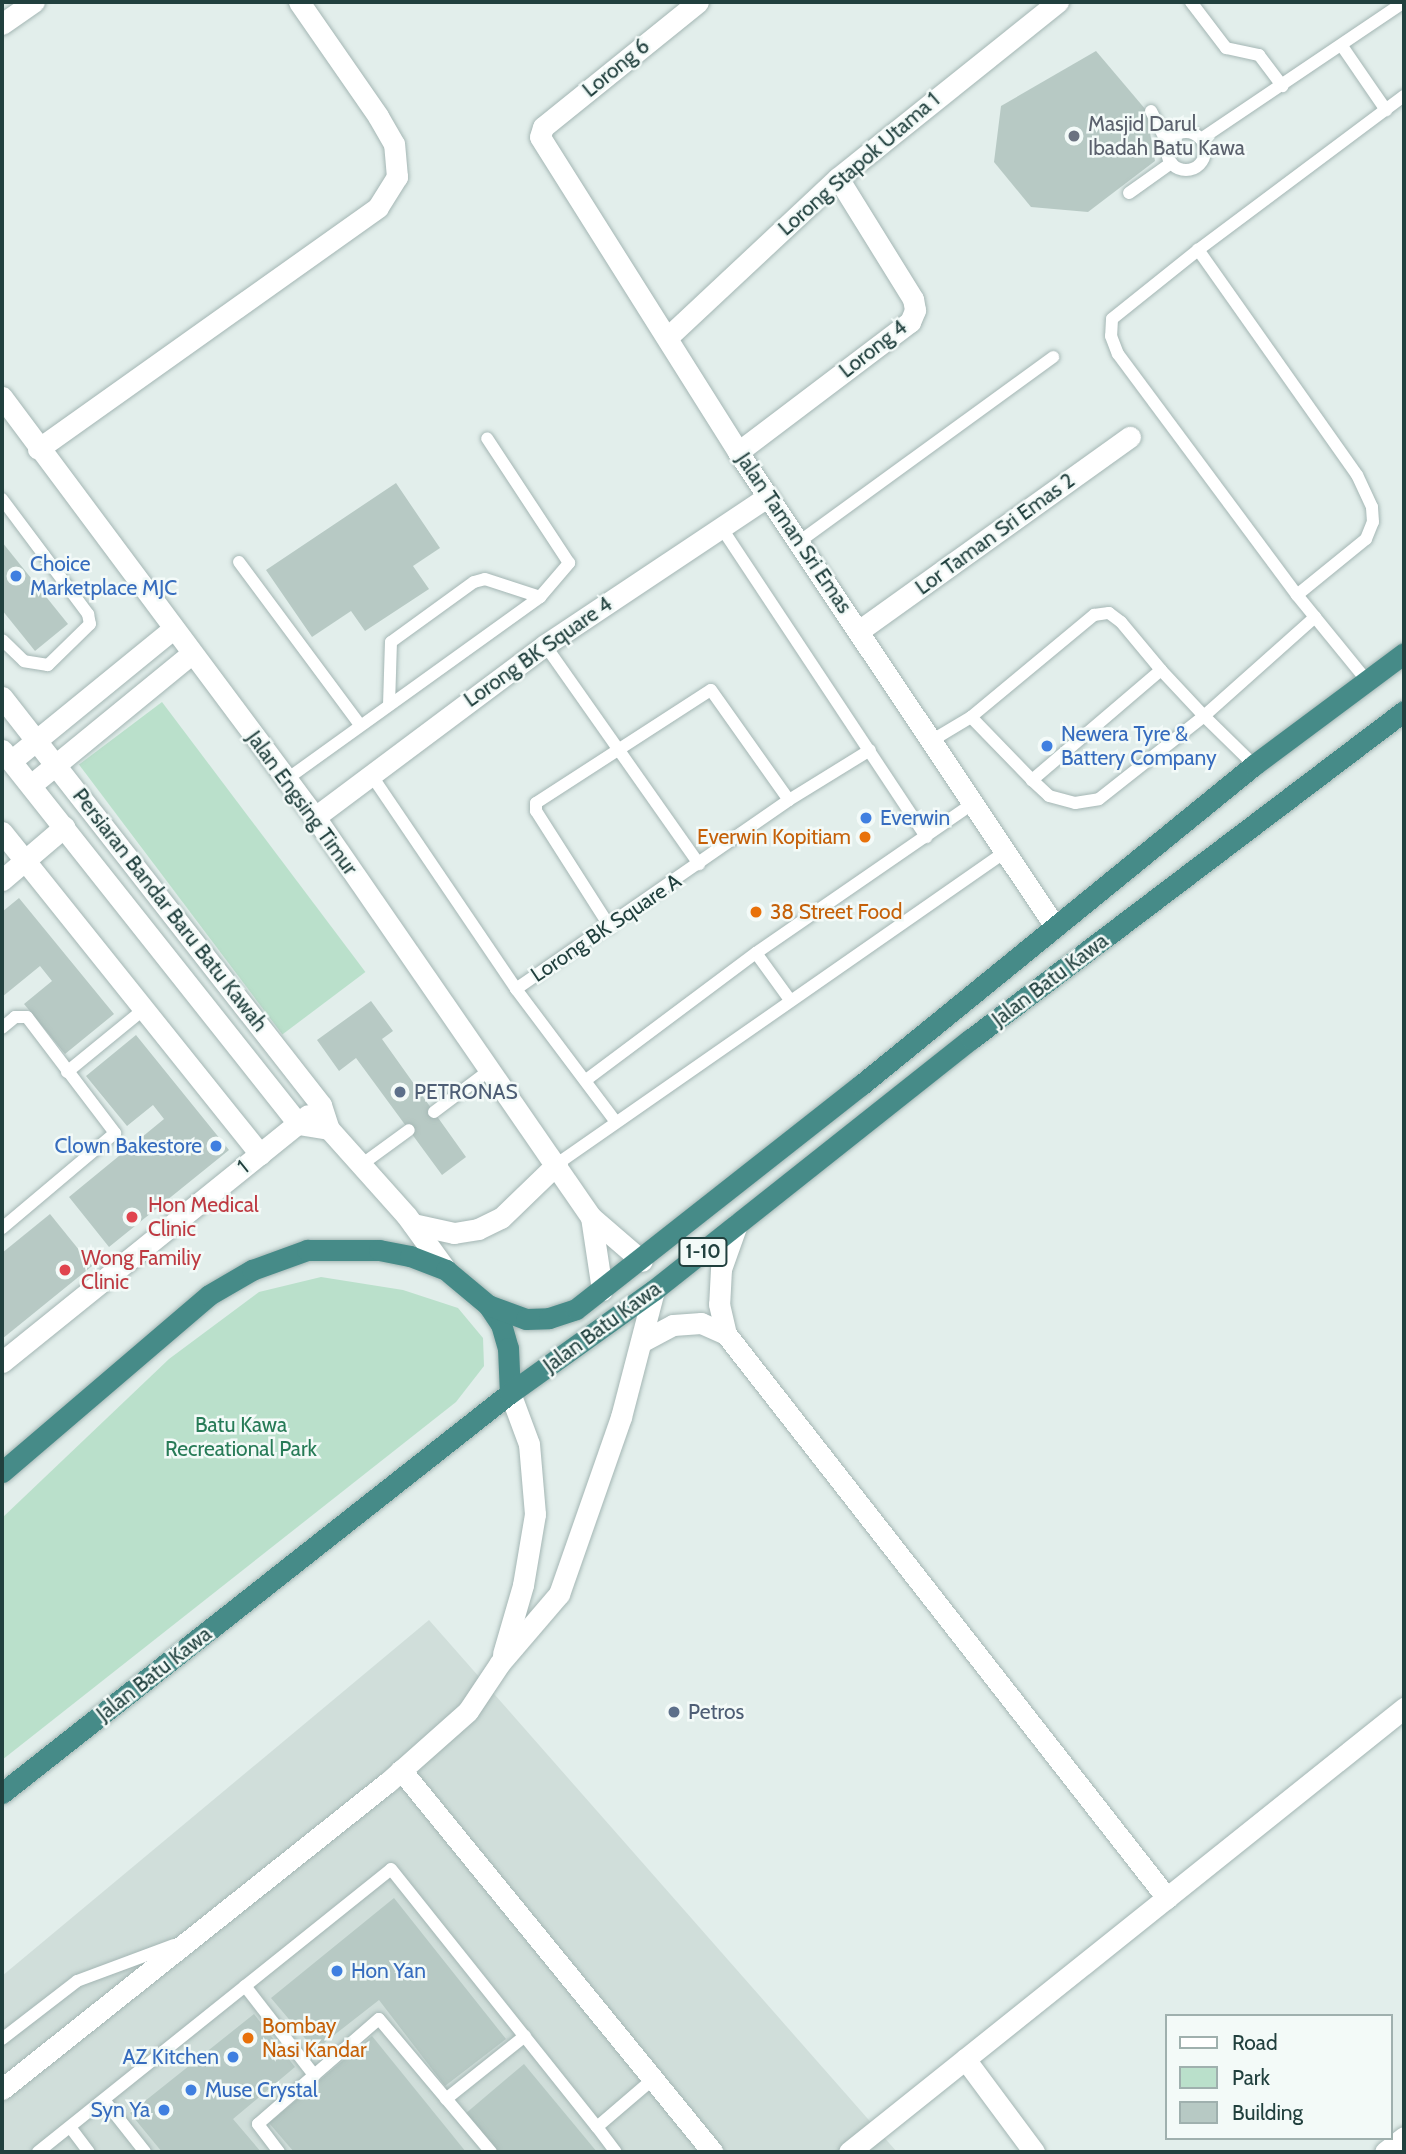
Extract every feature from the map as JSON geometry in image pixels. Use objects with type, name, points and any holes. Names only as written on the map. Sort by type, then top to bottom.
[{"type":"highway","name":"Jalan Batu Kawa","points":[[4,1466],[209,1295],[252,1270],[307,1250],[350,1248],[410,1256],[446,1270],[488,1305],[526,1318],[549,1318],[576,1309],[642,1261],[1254,765],[1404,653]]},
{"type":"highway","name":"Jalan Batu Kawa","points":[[2,1793],[510,1394],[654,1290],[971,1039],[1404,711]]},
{"type":"highway","points":[[488,1305],[500,1324],[508,1348],[510,1394]]},
{"type":"street","points":[[2,24],[34,2]]},
{"type":"street","points":[[38,449],[378,208],[397,177],[394,144],[379,116],[299,2]]},
{"type":"street","name":"Lorong 6","points":[[540,137],[543,127],[698,2]]},
{"type":"street","name":"Lorong Stapok Utama 1","points":[[669,337],[838,178],[1058,2]]},
{"type":"street","name":"Jalan Taman Sri Emas","points":[[540,137],[669,337],[738,452],[860,630],[1002,854],[1054,925]]},
{"type":"street","name":"Lorong 4","points":[[738,452],[910,322],[915,310],[914,299],[838,178]]},
{"type":"street","name":"Jalan Engsing Timur","points":[[2,397],[38,449],[315,817],[557,1164],[591,1217],[642,1261]]},
{"type":"street","name":"Lor Taman Sri Emas 2","points":[[860,630],[1129,437]]},
{"type":"street","name":"Lorong BK Square 4","points":[[315,817],[370,772],[545,645],[768,496]]},
{"type":"street","points":[[6,755],[36,738],[173,629]]},
{"type":"street","points":[[31,785],[191,654]]},
{"type":"street","name":"Persiaran Bandar Baru Batu Kawah","points":[[2,697],[321,1105],[329,1129],[413,1224],[446,1270]]},
{"type":"street","name":"Persiaran Bandar Baru Batu Kawah","points":[[6,755],[298,1124]]},
{"type":"street","points":[[2,880],[64,827]]},
{"type":"street","points":[[2,832],[260,1154]]},
{"type":"street","name":"1","points":[[2,1362],[321,1105]]},
{"type":"street","points":[[298,1124],[329,1129]]},
{"type":"street","points":[[413,1224],[454,1233],[478,1229],[501,1218],[557,1164]]},
{"type":"street","name":"Jalan Engsing Timur","points":[[591,1217],[602,1290]]},
{"type":"street","points":[[737,1224],[721,1269],[719,1304],[726,1334],[1167,1898]]},
{"type":"street","points":[[2,2089],[195,1938],[401,1770],[468,1711],[500,1663],[559,1594],[621,1417],[654,1290]]},
{"type":"street","points":[[641,1342],[673,1325],[701,1323],[726,1334]]},
{"type":"street","points":[[500,1663],[523,1585],[535,1514],[528,1444],[510,1394]]},
{"type":"street","points":[[849,2152],[1404,1708]]},
{"type":"street","points":[[401,1770],[712,2152]]},
{"type":"street","points":[[965,2059],[1034,2152]]},
{"type":"street","points":[[1385,2152],[1404,2137]]},
{"type":"lane","points":[[1191,2],[1226,48],[1259,55],[1282,86]]},
{"type":"lane","points":[[1168,144],[1181,133],[1201,139],[1404,2]]},
{"type":"lane","points":[[1342,46],[1386,110]]},
{"type":"lane","points":[[1368,682],[1297,595],[1118,354],[1111,336],[1112,319],[1198,250],[1404,96]]},
{"type":"lane","points":[[1151,111],[1168,144],[1171,163]]},
{"type":"lane","points":[[1171,163],[1181,169],[1198,166],[1205,156],[1201,139]]},
{"type":"lane","points":[[1129,193],[1171,163]]},
{"type":"lane","points":[[1198,250],[1357,475],[1372,507],[1373,522],[1366,539],[1297,595]]},
{"type":"lane","points":[[800,541],[1053,357]]},
{"type":"lane","points":[[287,779],[540,597],[569,564],[487,438]]},
{"type":"lane","points":[[2,499],[88,614],[90,624],[48,665],[35,666],[7,655],[2,640]]},
{"type":"lane","points":[[721,527],[926,837]]},
{"type":"lane","points":[[239,562],[360,725]]},
{"type":"lane","points":[[389,705],[391,642],[474,582],[485,579],[540,597]]},
{"type":"lane","points":[[931,741],[971,717],[1094,615],[1109,613],[1121,622],[1161,670],[1254,765]]},
{"type":"lane","points":[[971,717],[1049,796],[1075,803],[1099,799],[1204,716],[1315,617]]},
{"type":"lane","points":[[545,645],[699,864]]},
{"type":"lane","points":[[1032,780],[1161,670]]},
{"type":"lane","points":[[610,927],[535,807],[617,749],[711,690],[789,800]]},
{"type":"lane","name":"Lorong BK Square A","points":[[516,989],[610,927],[789,800],[870,750]]},
{"type":"lane","points":[[370,772],[516,989],[615,1122]]},
{"type":"lane","points":[[586,1080],[756,953],[972,804]]},
{"type":"lane","points":[[557,1164],[1002,854]]},
{"type":"lane","points":[[756,953],[790,1000]]},
{"type":"lane","points":[[67,1072],[144,1009]]},
{"type":"lane","points":[[2,1028],[15,1017],[27,1017],[115,1133],[2,1228]]},
{"type":"lane","points":[[434,1112],[491,1069]]},
{"type":"lane","points":[[361,1165],[409,1130]]},
{"type":"lane","points":[[38,2152],[391,1869],[616,2152]]},
{"type":"lane","points":[[2,2039],[77,1981],[195,1938]]},
{"type":"lane","points":[[245,1986],[314,2075]]},
{"type":"lane","points":[[279,2152],[258,2124],[379,2019],[491,2152]]},
{"type":"lane","points":[[446,2099],[525,2036]]},
{"type":"lane","points":[[597,2127],[653,2079]]},
{"type":"lane","points":[[104,2099],[145,2152]]},
{"type":"lane","points":[[70,2127],[89,2152]]},
{"type":"shaded area","points":[[429,1620],[897,2152],[2,2152],[2,1976]]},
{"type":"green space","points":[[162,702],[365,972],[282,1035],[79,765]]},
{"type":"green space","name":"Batu Kawa Recreational Park","points":[[321,1277],[403,1290],[458,1308],[483,1338],[484,1366],[456,1402],[2,1760],[2,1518],[169,1359],[259,1292]]},
{"type":"building","name":"Masjid Darul Ibadah Batu Kawa","points":[[1096,51],[1146,110],[1155,161],[1088,212],[1031,207],[994,162],[1001,106]]},
{"type":"building","points":[[396,483],[440,548],[413,566],[429,589],[365,631],[351,611],[312,637],[266,570]]},
{"type":"building","name":"Choice Marketplace MJC","points":[[2,542],[68,624],[35,651],[2,610]]},
{"type":"building","points":[[19,898],[114,1014],[65,1054],[24,1004],[52,981],[40,966],[2,997],[2,912]]},
{"type":"building","name":"PETRONAS","points":[[371,1001],[393,1031],[382,1039],[466,1157],[442,1175],[356,1058],[339,1071],[317,1040]]},
{"type":"building","points":[[136,1035],[229,1150],[109,1247],[69,1197],[164,1119],[153,1105],[127,1126],[86,1076]]},
{"type":"building","points":[[50,1214],[92,1266],[2,1339],[2,1253]]},
{"type":"building","points":[[394,1898],[506,2039],[445,2086],[379,2000],[315,2050],[271,1998]]},
{"type":"building","points":[[254,2014],[295,2067],[233,2119],[261,2152],[162,2152],[130,2113]]},
{"type":"building","points":[[372,2036],[466,2152],[294,2152],[269,2123]]},
{"type":"building","points":[[524,2064],[597,2152],[498,2152],[465,2114]]},
{"type":"place","name":"Masjid Darul Ibadah Batu Kawa","points":[[1074,136]]},
{"type":"place","name":"Choice Marketplace MJC","points":[[16,576]]},
{"type":"place","name":"Newera Tyre & Battery Company","points":[[1047,746]]},
{"type":"place","name":"Everwin","points":[[866,818]]},
{"type":"place","name":"Everwin Kopitiam","points":[[865,837]]},
{"type":"place","name":"38 Street Food","points":[[756,912]]},
{"type":"place","name":"PETRONAS","points":[[400,1092]]},
{"type":"place","name":"Clown Bakestore","points":[[216,1146]]},
{"type":"place","name":"Hon Medical Clinic","points":[[132,1217]]},
{"type":"place","name":"Wong Familiy Clinic","points":[[65,1270]]},
{"type":"place","name":"Petros","points":[[674,1712]]},
{"type":"place","name":"Hon Yan","points":[[337,1971]]},
{"type":"place","name":"Bombay Nasi Kandar","points":[[248,2038]]},
{"type":"place","name":"AZ Kitchen","points":[[233,2057]]},
{"type":"place","name":"Muse Crystal","points":[[191,2090]]},
{"type":"place","name":"Syn Ya","points":[[164,2110]]}]
